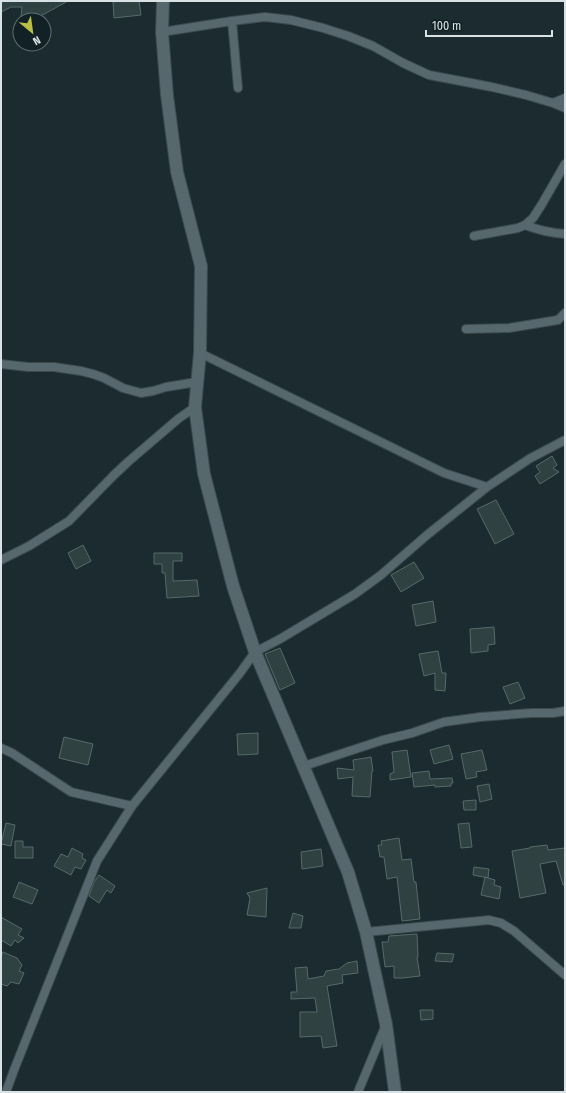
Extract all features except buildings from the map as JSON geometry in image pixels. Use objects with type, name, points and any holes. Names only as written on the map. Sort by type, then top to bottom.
[{"type":"main road","points":[[163,1],[162,32],[167,95],[177,172],[201,266],[200,353],[195,406],[204,474],[233,586],[255,652],[348,872],[366,932],[386,1024],[395,1092]]},
{"type":"street","points":[[162,32],[265,17],[291,20],[348,36],[373,46],[403,63],[429,74],[492,87],[553,103],[565,108]]},
{"type":"street","points":[[232,21],[238,88]]},
{"type":"street","points":[[553,103],[565,98]]},
{"type":"street","points":[[474,236],[518,228],[525,225],[533,218],[565,164]]},
{"type":"street","points":[[525,225],[538,230],[565,234]]},
{"type":"street","points":[[466,329],[509,328],[558,320],[565,313]]},
{"type":"street","points":[[200,353],[444,473],[487,487]]},
{"type":"street","points":[[1,364],[28,367],[54,367],[81,371],[94,374],[123,388],[141,393],[198,382]]},
{"type":"street","points":[[1,560],[29,546],[69,520],[129,460],[195,406]]},
{"type":"street","points":[[6,1092],[97,861],[132,806],[240,673],[255,652],[280,639],[355,594],[381,576],[427,535],[487,487],[529,459],[565,440]]},
{"type":"street","points":[[304,766],[444,722],[480,717],[565,711]]},
{"type":"street","points":[[1,748],[12,753],[71,792],[132,806]]},
{"type":"street","points":[[366,932],[489,920],[501,923],[514,931],[565,975]]},
{"type":"street","points":[[358,1092],[386,1024]]}]
